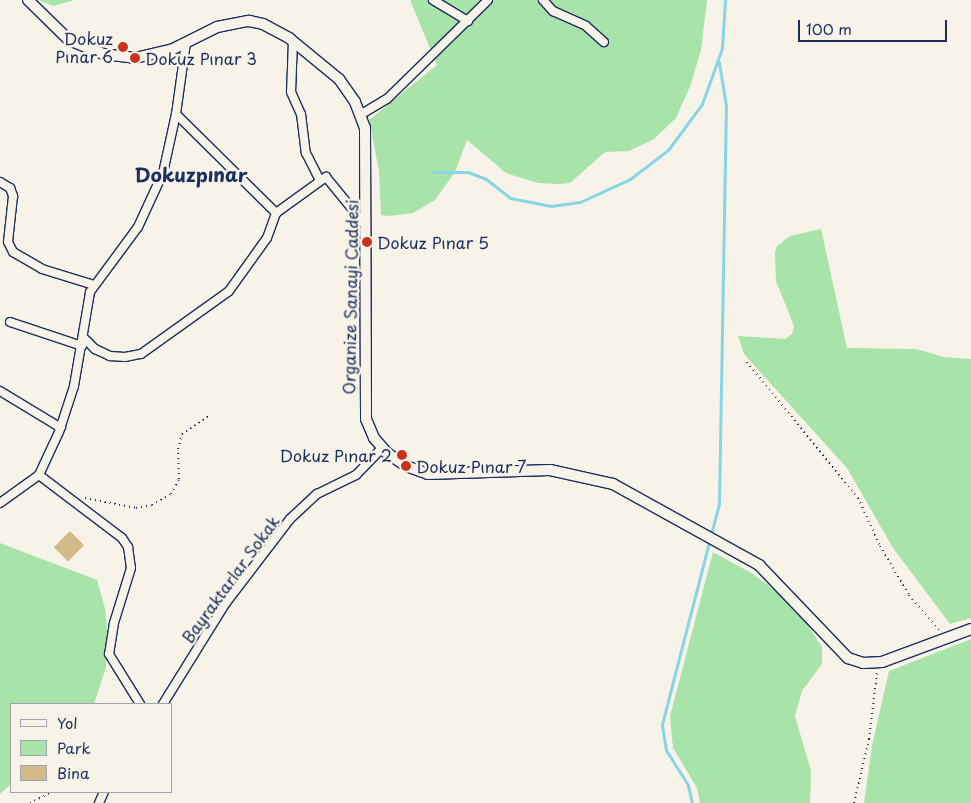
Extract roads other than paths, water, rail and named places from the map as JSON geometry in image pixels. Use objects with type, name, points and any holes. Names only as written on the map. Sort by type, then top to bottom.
[{"type":"street","name":"Organize Sanayi Caddesi","points":[[28,0],[69,40],[102,54],[135,58],[171,50],[217,27],[249,21],[263,24],[293,41],[339,79],[360,115],[365,128],[367,227],[364,399],[366,419],[382,448],[406,466],[428,474],[550,470],[613,484],[759,565],[848,658],[863,663],[878,662],[971,629]]},
{"type":"street","points":[[433,0],[468,21]]},
{"type":"street","points":[[360,115],[387,99],[488,0]]},
{"type":"street","points":[[543,0],[553,11],[586,26],[604,42]]},
{"type":"street","points":[[293,41],[291,92],[302,114],[306,153],[320,180]]},
{"type":"street","points":[[0,503],[39,475],[61,428],[74,386],[83,342],[84,315],[94,285],[138,227],[163,173],[176,114],[186,43]]},
{"type":"street","points":[[176,114],[276,213]]},
{"type":"street","points":[[10,322],[83,342],[110,356],[126,357],[141,354],[229,290],[267,238],[276,213],[320,180],[326,177],[367,227]]},
{"type":"street","points":[[0,182],[10,188],[14,196],[8,242],[13,252],[42,269],[94,285]]},
{"type":"street","points":[[0,391],[61,428]]},
{"type":"street","name":"Bayraktarlar Sokak","points":[[164,703],[225,604],[290,520],[317,494],[356,476],[382,448]]},
{"type":"street","points":[[39,475],[122,538],[128,547],[131,568],[114,623],[109,654],[139,703]]},
{"type":"waterway","points":[[433,172],[468,172],[486,179],[510,198],[551,206],[580,202],[630,179],[668,150],[702,104],[722,48],[725,0]]},
{"type":"waterway","points":[[692,803],[688,785],[666,750],[662,724],[719,503],[726,106],[719,63]]},
{"type":"place","name":"Dokuz Pınar 6","points":[[123,47]]},
{"type":"place","name":"Dokuz Pınar 3","points":[[135,58]]},
{"type":"place","name":"Dokuz Pınar 5","points":[[367,242]]},
{"type":"place","name":"Dokuz Pınar 2","points":[[402,455]]},
{"type":"place","name":"Dokuz Pınar 7","points":[[406,466]]},
{"type":"district","name":"Dokuzpınar","points":[[191,175]]}]
